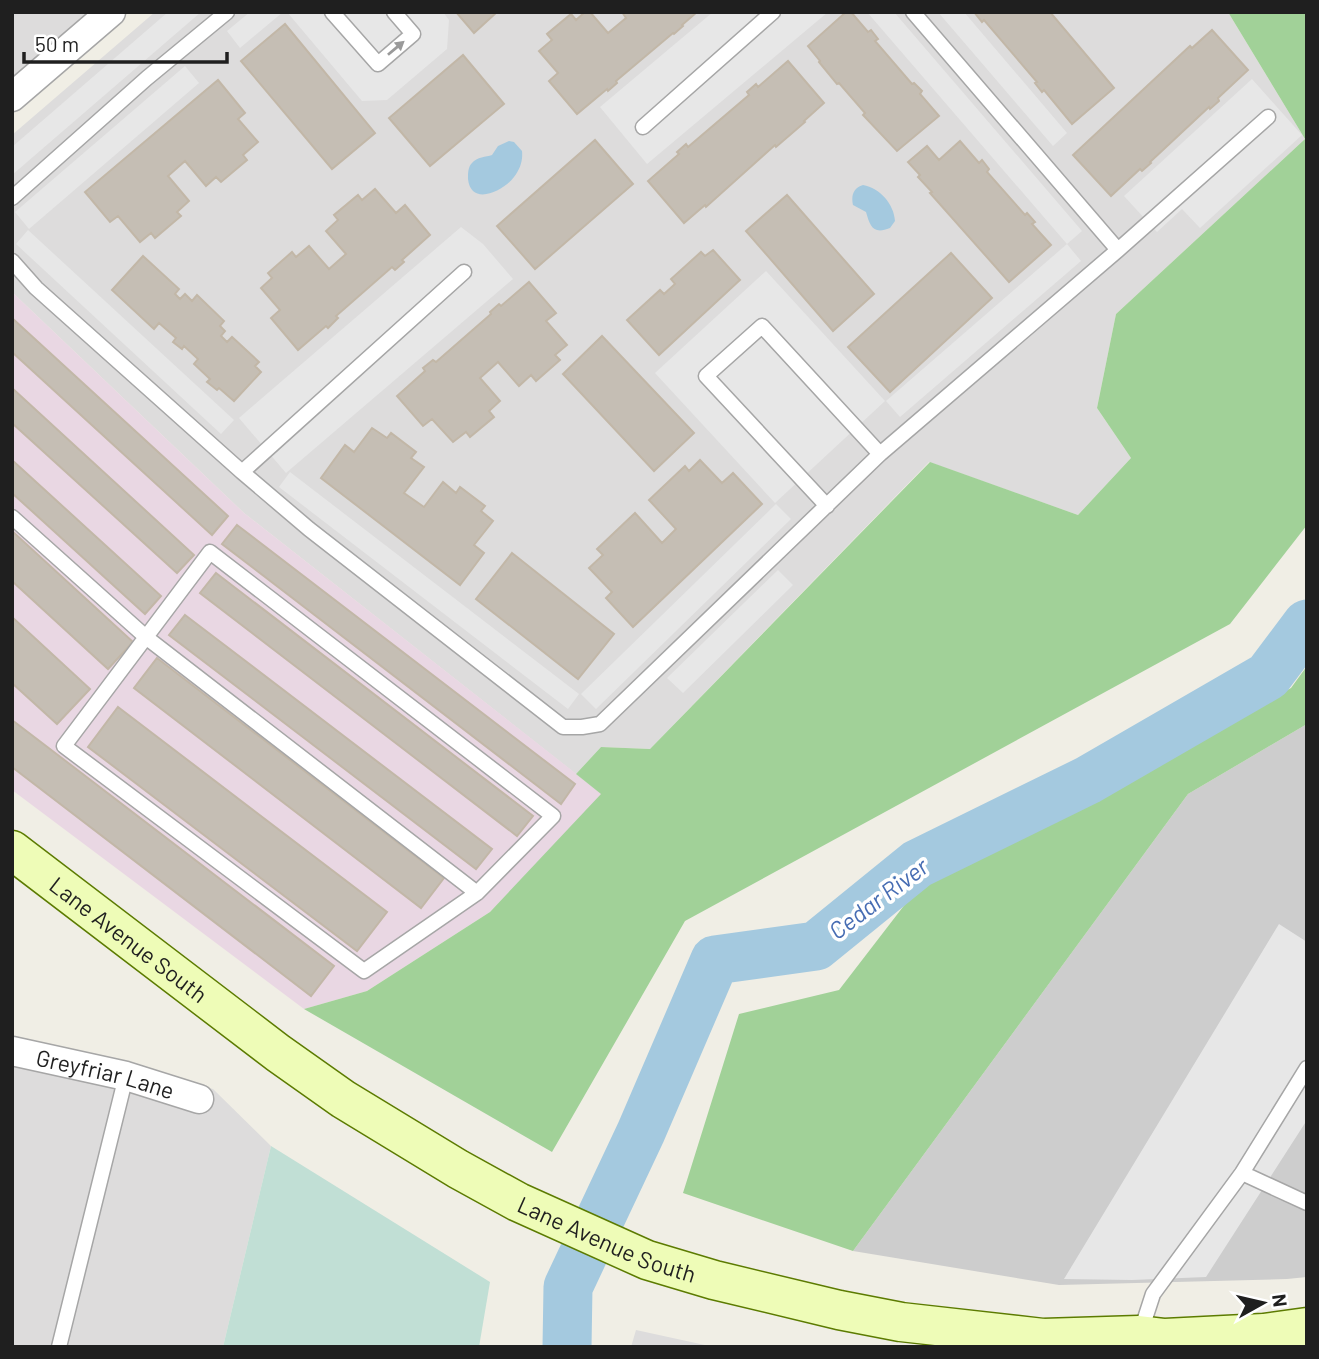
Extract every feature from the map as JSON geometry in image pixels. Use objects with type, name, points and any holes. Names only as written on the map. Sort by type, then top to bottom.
[{"type":"main road","name":"Lane Avenue South","points":[[12,850],[278,1053],[343,1099],[457,1169],[518,1202],[647,1259],[714,1280],[839,1310],[901,1322],[1044,1338],[1139,1335],[1165,1338],[1264,1333],[1307,1327]]},
{"type":"street","points":[[12,97],[111,12]]},
{"type":"street","name":"Greyfriar Lane","points":[[12,1051],[126,1076],[199,1099]]},
{"type":"lane","points":[[12,198],[147,78],[227,12]]},
{"type":"lane","points":[[332,12],[378,64],[413,34],[394,12]]},
{"type":"lane","points":[[643,127],[772,12]]},
{"type":"lane","points":[[913,12],[1118,250]]},
{"type":"lane","points":[[12,261],[36,288],[309,529],[563,726],[582,727],[600,724],[880,454],[1268,117]]},
{"type":"lane","points":[[242,472],[464,272]]},
{"type":"lane","points":[[827,506],[706,376],[762,326],[880,454]]},
{"type":"lane","points":[[12,517],[147,638],[477,893]]},
{"type":"lane","points":[[210,552],[553,816],[477,893],[364,971],[64,746],[210,552]]},
{"type":"lane","points":[[1139,1335],[1153,1294],[1242,1173],[1307,1068]]},
{"type":"lane","points":[[59,1347],[126,1076]]},
{"type":"lane","points":[[1242,1173],[1307,1203]]},
{"type":"shaded area","points":[[12,12],[93,12],[12,80]]},
{"type":"shaded area","points":[[155,12],[1228,12],[1305,139],[1116,314],[1097,408],[1131,458],[1078,515],[929,462],[650,749],[601,747],[576,774],[244,513],[12,292],[12,135]]},
{"type":"shaded area","points":[[168,12],[201,12],[12,175],[12,147]]},
{"type":"shaded area","points":[[250,12],[283,12],[240,48],[227,31]]},
{"type":"shaded area","points":[[287,12],[443,12],[449,20],[447,49],[387,100],[362,101]]},
{"type":"shaded area","points":[[713,12],[828,12],[647,164],[600,107]]},
{"type":"shaded area","points":[[867,12],[894,12],[1082,231],[1067,244]]},
{"type":"shaded area","points":[[938,12],[964,12],[1067,133],[1053,146]]},
{"type":"shaded area","points":[[185,66],[199,83],[29,229],[15,212]]},
{"type":"shaded area","points":[[1252,79],[1302,135],[1200,228],[1182,209],[1157,232],[1124,196]]},
{"type":"shaded area","points":[[509,141],[514,142],[522,151],[516,174],[496,191],[488,194],[475,192],[470,188],[468,179],[471,165],[476,160],[492,155],[498,146]]},
{"type":"shaded area","points":[[863,185],[880,193],[889,203],[895,221],[890,228],[876,230],[866,212],[853,205],[854,193]]},
{"type":"shaded area","points":[[461,227],[483,244],[513,279],[286,473],[239,418]]},
{"type":"shaded area","points":[[28,230],[234,420],[221,434],[16,244]]},
{"type":"shaded area","points":[[1067,244],[1081,261],[900,417],[886,401]]},
{"type":"shaded area","points":[[766,271],[885,401],[775,503],[655,373]]},
{"type":"shaded area","points":[[12,292],[244,513],[602,794],[490,912],[367,991],[304,1009],[12,790]]},
{"type":"shaded area","points":[[290,472],[579,694],[568,709],[279,487]]},
{"type":"shaded area","points":[[776,504],[791,519],[596,709],[581,694]]},
{"type":"shaded area","points":[[778,570],[793,585],[683,693],[667,678]]},
{"type":"shaded area","points":[[1307,724],[1307,1277],[1059,1285],[853,1251],[1188,794]]},
{"type":"shaded area","points":[[1279,924],[1307,942],[1307,1120],[1206,1277],[1064,1279]]},
{"type":"shaded area","points":[[12,1035],[213,1089],[271,1146],[223,1347],[12,1347]]},
{"type":"shaded area","points":[[271,1146],[490,1282],[479,1347],[223,1347]]},
{"type":"shaded area","points":[[636,1330],[714,1347],[631,1347]]},
{"type":"green space","points":[[1228,12],[1307,12],[1307,525],[1230,624],[685,921],[552,1152],[304,1009],[367,991],[490,912],[601,794],[576,774],[601,747],[650,749],[930,462],[1078,515],[1131,458],[1097,408],[1116,314],[1305,139]]},
{"type":"green space","points":[[1307,666],[1307,724],[1188,794],[853,1251],[683,1193],[739,1014],[839,990],[916,890],[1291,688]]},
{"type":"building","points":[[456,12],[497,12],[474,33]]},
{"type":"building","points":[[585,12],[590,12],[608,33],[626,18],[622,12],[697,12],[616,81],[608,91],[607,89],[577,114],[549,81],[558,73],[539,51],[552,40],[547,34],[571,14],[576,20]]},
{"type":"building","points":[[846,12],[851,12],[868,32],[871,30],[878,39],[875,41],[912,84],[922,91],[920,94],[939,116],[897,151],[863,115],[865,113],[839,83],[837,84],[808,46]]},
{"type":"building","points":[[974,12],[1050,12],[1114,88],[1072,124],[1044,90],[1042,92],[1035,83],[1037,82],[984,20],[982,22]]},
{"type":"building","points":[[285,24],[375,133],[332,169],[241,61]]},
{"type":"building","points":[[1212,30],[1248,70],[1218,98],[1219,101],[1111,196],[1073,155],[1190,46],[1192,48]]},
{"type":"building","points":[[463,55],[504,104],[430,166],[389,118]]},
{"type":"building","points":[[788,61],[824,103],[706,207],[705,205],[684,223],[648,181],[679,154],[677,152],[686,144],[688,147],[749,95],[747,92],[756,84],[758,87]]},
{"type":"building","points":[[218,80],[245,113],[238,119],[258,142],[243,155],[247,160],[221,182],[216,177],[206,186],[185,161],[168,176],[189,201],[177,212],[181,216],[155,238],[151,233],[140,242],[118,216],[110,222],[85,192]]},
{"type":"building","points":[[595,140],[633,184],[535,269],[497,226]]},
{"type":"building","points":[[960,141],[979,163],[982,160],[989,169],[987,172],[1025,215],[1027,213],[1035,222],[1032,224],[1051,245],[1009,282],[930,193],[932,192],[918,177],[920,175],[908,162],[927,146],[939,160]]},
{"type":"building","points":[[375,189],[396,213],[405,205],[430,235],[402,260],[404,262],[395,270],[392,267],[336,316],[338,318],[328,328],[326,326],[298,350],[271,318],[280,310],[261,288],[272,278],[268,273],[292,252],[296,257],[309,246],[329,269],[346,254],[326,231],[338,220],[334,215],[358,195],[362,200]]},
{"type":"building","points":[[787,195],[874,294],[833,331],[746,231]]},
{"type":"building","points":[[713,250],[740,280],[659,355],[627,320],[660,290],[664,294],[675,284],[671,279],[701,252],[705,256]]},
{"type":"building","points":[[951,253],[992,298],[890,392],[848,347]]},
{"type":"building","points":[[143,256],[179,289],[175,294],[180,299],[185,294],[192,301],[197,295],[224,321],[220,326],[225,331],[221,336],[227,342],[232,337],[259,362],[255,366],[261,372],[234,401],[207,382],[210,379],[194,364],[198,359],[184,346],[182,349],[173,342],[176,338],[159,323],[154,329],[112,290]]},
{"type":"building","points":[[529,282],[556,313],[546,321],[567,345],[555,355],[560,360],[536,381],[531,375],[519,386],[498,362],[480,378],[500,401],[489,411],[494,417],[470,437],[466,432],[453,442],[432,419],[423,426],[397,396],[425,371],[423,368],[433,360],[436,362],[499,304],[501,306]]},
{"type":"building","points":[[12,318],[228,516],[212,535],[12,352]]},
{"type":"building","points":[[602,336],[694,433],[654,471],[563,374]]},
{"type":"building","points":[[12,388],[194,555],[177,573],[12,423]]},
{"type":"building","points":[[372,428],[387,438],[391,433],[416,452],[411,458],[424,467],[404,493],[424,507],[443,482],[456,493],[460,487],[485,506],[481,511],[493,521],[474,545],[484,553],[460,585],[321,478],[345,445],[354,452]]},
{"type":"building","points":[[12,460],[161,596],[145,614],[12,493]]},
{"type":"building","points":[[700,460],[722,483],[733,473],[762,504],[633,627],[606,598],[612,592],[589,568],[603,555],[597,549],[635,513],[662,543],[676,529],[649,500],[685,466],[689,471]]},
{"type":"building","points":[[237,525],[575,784],[561,804],[222,544]]},
{"type":"building","points":[[12,531],[133,642],[108,669],[12,581]]},
{"type":"building","points":[[512,553],[614,634],[578,679],[476,599]]},
{"type":"building","points":[[216,573],[533,816],[517,836],[200,593]]},
{"type":"building","points":[[185,615],[492,849],[476,869],[169,635]]},
{"type":"building","points":[[12,617],[90,689],[57,724],[12,683]]},
{"type":"building","points":[[157,658],[444,878],[421,908],[134,688]]},
{"type":"building","points":[[118,707],[387,912],[357,951],[88,747]]},
{"type":"building","points":[[12,720],[334,966],[311,996],[12,767]]},
{"type":"waterway","name":"Cedar River","points":[[567,1347],[568,1287],[641,1132],[715,960],[816,946],[917,864],[1088,780],[1268,676],[1307,624]]}]
